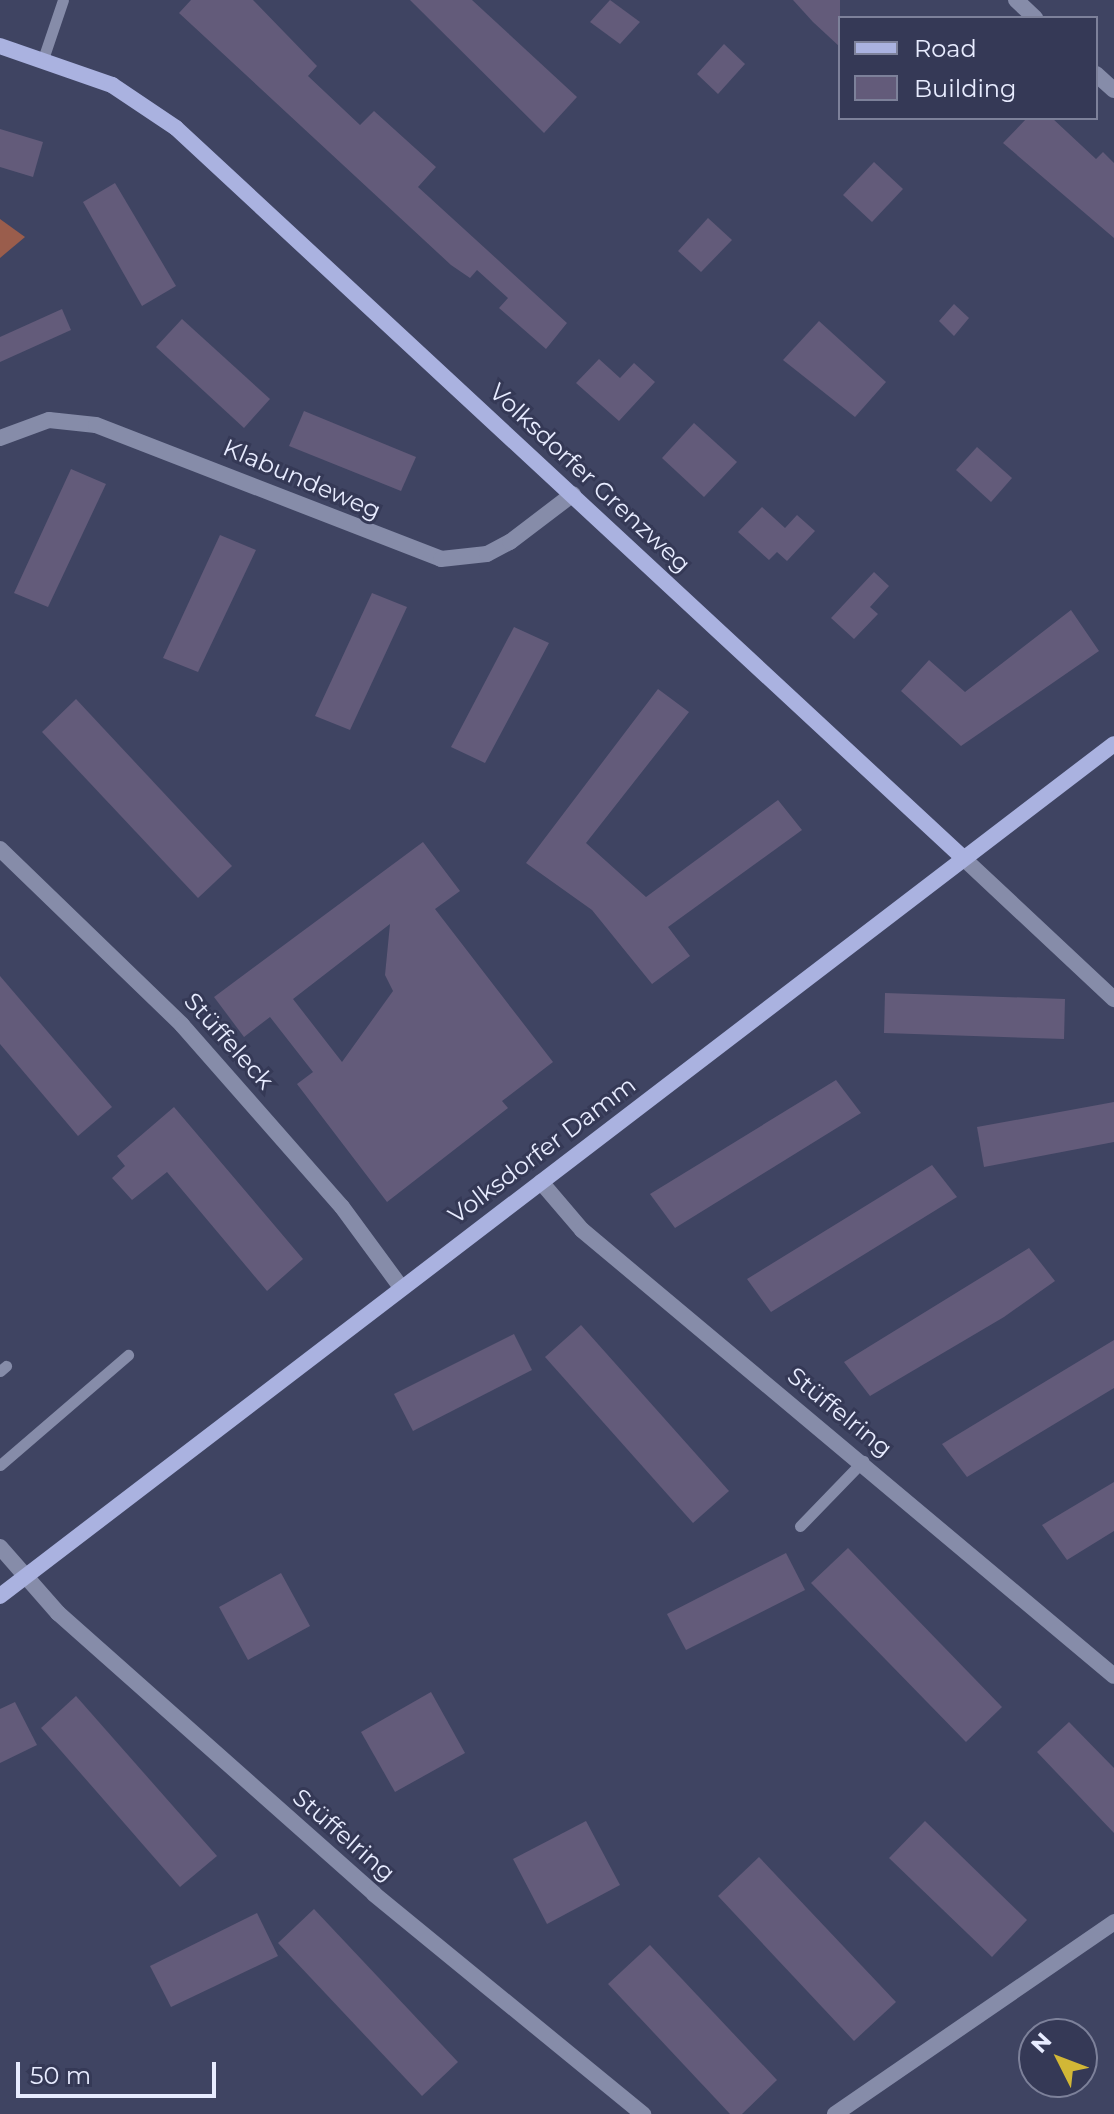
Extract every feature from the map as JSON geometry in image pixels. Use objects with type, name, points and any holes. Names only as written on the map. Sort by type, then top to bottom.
[{"type":"main road","name":"Volksdorfer Grenzweg","points":[[0,46],[112,85],[176,128],[960,855]]},
{"type":"main road","name":"Volksdorfer Damm","points":[[0,1596],[400,1286],[541,1182],[960,855],[1114,744]]},
{"type":"street","points":[[1016,0],[1033,16]]},
{"type":"street","points":[[1098,76],[1114,90]]},
{"type":"street","name":"Klabundeweg","points":[[0,438],[49,420],[96,425],[441,559],[498,548],[573,494]]},
{"type":"street","name":"Stüffeleck","points":[[2,854],[182,1025],[342,1207],[400,1286]]},
{"type":"street","name":"Volksdorfer Grenzweg","points":[[960,855],[1114,999]]},
{"type":"street","name":"Stüffelring","points":[[541,1182],[582,1230],[863,1461],[1114,1676]]},
{"type":"street","name":"Stüffelring","points":[[0,1547],[25,1577],[374,1894],[643,2114]]},
{"type":"street","points":[[835,2114],[1114,1922]]},
{"type":"lane","points":[[43,59],[63,0]]},
{"type":"lane","points":[[0,1465],[128,1355]]},
{"type":"lane","points":[[800,1526],[863,1461]]},
{"type":"shaded area","points":[[0,219],[25,237],[0,258]]},
{"type":"building","points":[[191,0],[253,0],[317,66],[308,76],[360,125],[374,111],[436,167],[418,187],[567,323],[546,349],[499,308],[508,298],[477,270],[470,278],[451,265],[179,13]]},
{"type":"building","points":[[410,0],[472,0],[577,97],[544,133]]},
{"type":"building","points":[[610,0],[640,22],[620,44],[590,22]]},
{"type":"building","points":[[793,0],[840,0],[838,45]]},
{"type":"building","points":[[724,44],[745,64],[718,94],[697,74]]},
{"type":"building","points":[[1025,120],[1054,120],[1096,159],[1103,152],[1114,163],[1114,238],[1003,143]]},
{"type":"building","points":[[0,129],[43,142],[33,177],[0,167]]},
{"type":"building","points":[[874,162],[903,189],[872,222],[843,195]]},
{"type":"building","points":[[115,183],[176,286],[142,306],[83,202]]},
{"type":"building","points":[[708,218],[732,240],[701,272],[678,251]]},
{"type":"building","points":[[954,304],[969,318],[954,336],[939,321]]},
{"type":"building","points":[[62,309],[71,330],[0,362],[0,337]]},
{"type":"building","points":[[182,319],[270,399],[244,428],[156,347]]},
{"type":"building","points":[[819,321],[886,382],[855,417],[783,360]]},
{"type":"building","points":[[599,359],[620,378],[634,363],[655,382],[619,421],[576,383]]},
{"type":"building","points":[[304,411],[416,457],[401,491],[289,446]]},
{"type":"building","points":[[694,423],[737,462],[704,497],[662,458]]},
{"type":"building","points":[[977,447],[1012,478],[991,502],[956,470]]},
{"type":"building","points":[[71,469],[106,484],[48,607],[14,593]]},
{"type":"building","points":[[762,507],[785,528],[797,515],[815,531],[787,561],[777,552],[769,560],[738,532]]},
{"type":"building","points":[[220,535],[256,550],[198,672],[163,658]]},
{"type":"building","points":[[874,572],[889,586],[870,607],[878,614],[854,639],[831,618]]},
{"type":"building","points":[[372,593],[407,607],[350,730],[315,716]]},
{"type":"building","points":[[1071,610],[1099,651],[961,746],[901,691],[929,660],[965,692]]},
{"type":"building","points":[[514,627],[549,643],[485,763],[451,747]]},
{"type":"building","points":[[658,689],[689,712],[586,843],[646,897],[778,800],[802,830],[668,927],[690,956],[652,984],[592,910],[526,863]]},
{"type":"building","points":[[76,699],[232,866],[198,898],[42,732]]},
{"type":"building","points":[[423,842],[460,891],[435,909],[553,1062],[502,1101],[508,1108],[387,1202],[297,1084],[313,1072],[270,1017],[244,1037],[214,997]],"holes":[[[390,924],[385,975],[393,991],[342,1062],[293,999]]]},
{"type":"building","points":[[0,976],[112,1107],[78,1136],[0,1044]]},
{"type":"building","points":[[885,993],[1065,999],[1064,1039],[884,1033]]},
{"type":"building","points":[[836,1080],[861,1113],[675,1228],[650,1194]]},
{"type":"building","points":[[1114,1102],[1114,1142],[984,1167],[977,1127]]},
{"type":"building","points":[[174,1107],[303,1259],[267,1291],[167,1172],[132,1200],[112,1178],[125,1166],[117,1156]]},
{"type":"building","points":[[932,1165],[957,1197],[771,1312],[747,1279]]},
{"type":"building","points":[[1029,1248],[1055,1281],[1004,1317],[870,1396],[844,1362]]},
{"type":"building","points":[[581,1325],[729,1491],[693,1523],[545,1357]]},
{"type":"building","points":[[514,1334],[532,1370],[413,1431],[394,1394]]},
{"type":"building","points":[[1114,1340],[1114,1388],[967,1477],[942,1444]]},
{"type":"building","points":[[1114,1482],[1114,1531],[1067,1560],[1042,1525]]},
{"type":"building","points":[[848,1548],[1002,1707],[966,1742],[811,1583]]},
{"type":"building","points":[[786,1553],[805,1590],[686,1650],[667,1614]]},
{"type":"building","points":[[281,1573],[310,1626],[248,1660],[219,1607]]},
{"type":"building","points":[[431,1692],[465,1753],[395,1792],[361,1732]]},
{"type":"building","points":[[76,1696],[217,1856],[180,1887],[41,1728]]},
{"type":"building","points":[[15,1702],[37,1745],[0,1763],[0,1709]]},
{"type":"building","points":[[1069,1722],[1114,1768],[1114,1833],[1037,1752]]},
{"type":"building","points":[[586,1821],[620,1885],[547,1924],[513,1859]]},
{"type":"building","points":[[925,1821],[1027,1920],[992,1957],[889,1858]]},
{"type":"building","points":[[759,1857],[896,2002],[854,2041],[718,1896]]},
{"type":"building","points":[[314,1909],[458,2062],[422,2096],[278,1943]]},
{"type":"building","points":[[257,1913],[278,1956],[171,2007],[150,1966]]},
{"type":"building","points":[[650,1945],[777,2080],[742,2114],[730,2114],[608,1984]]}]
